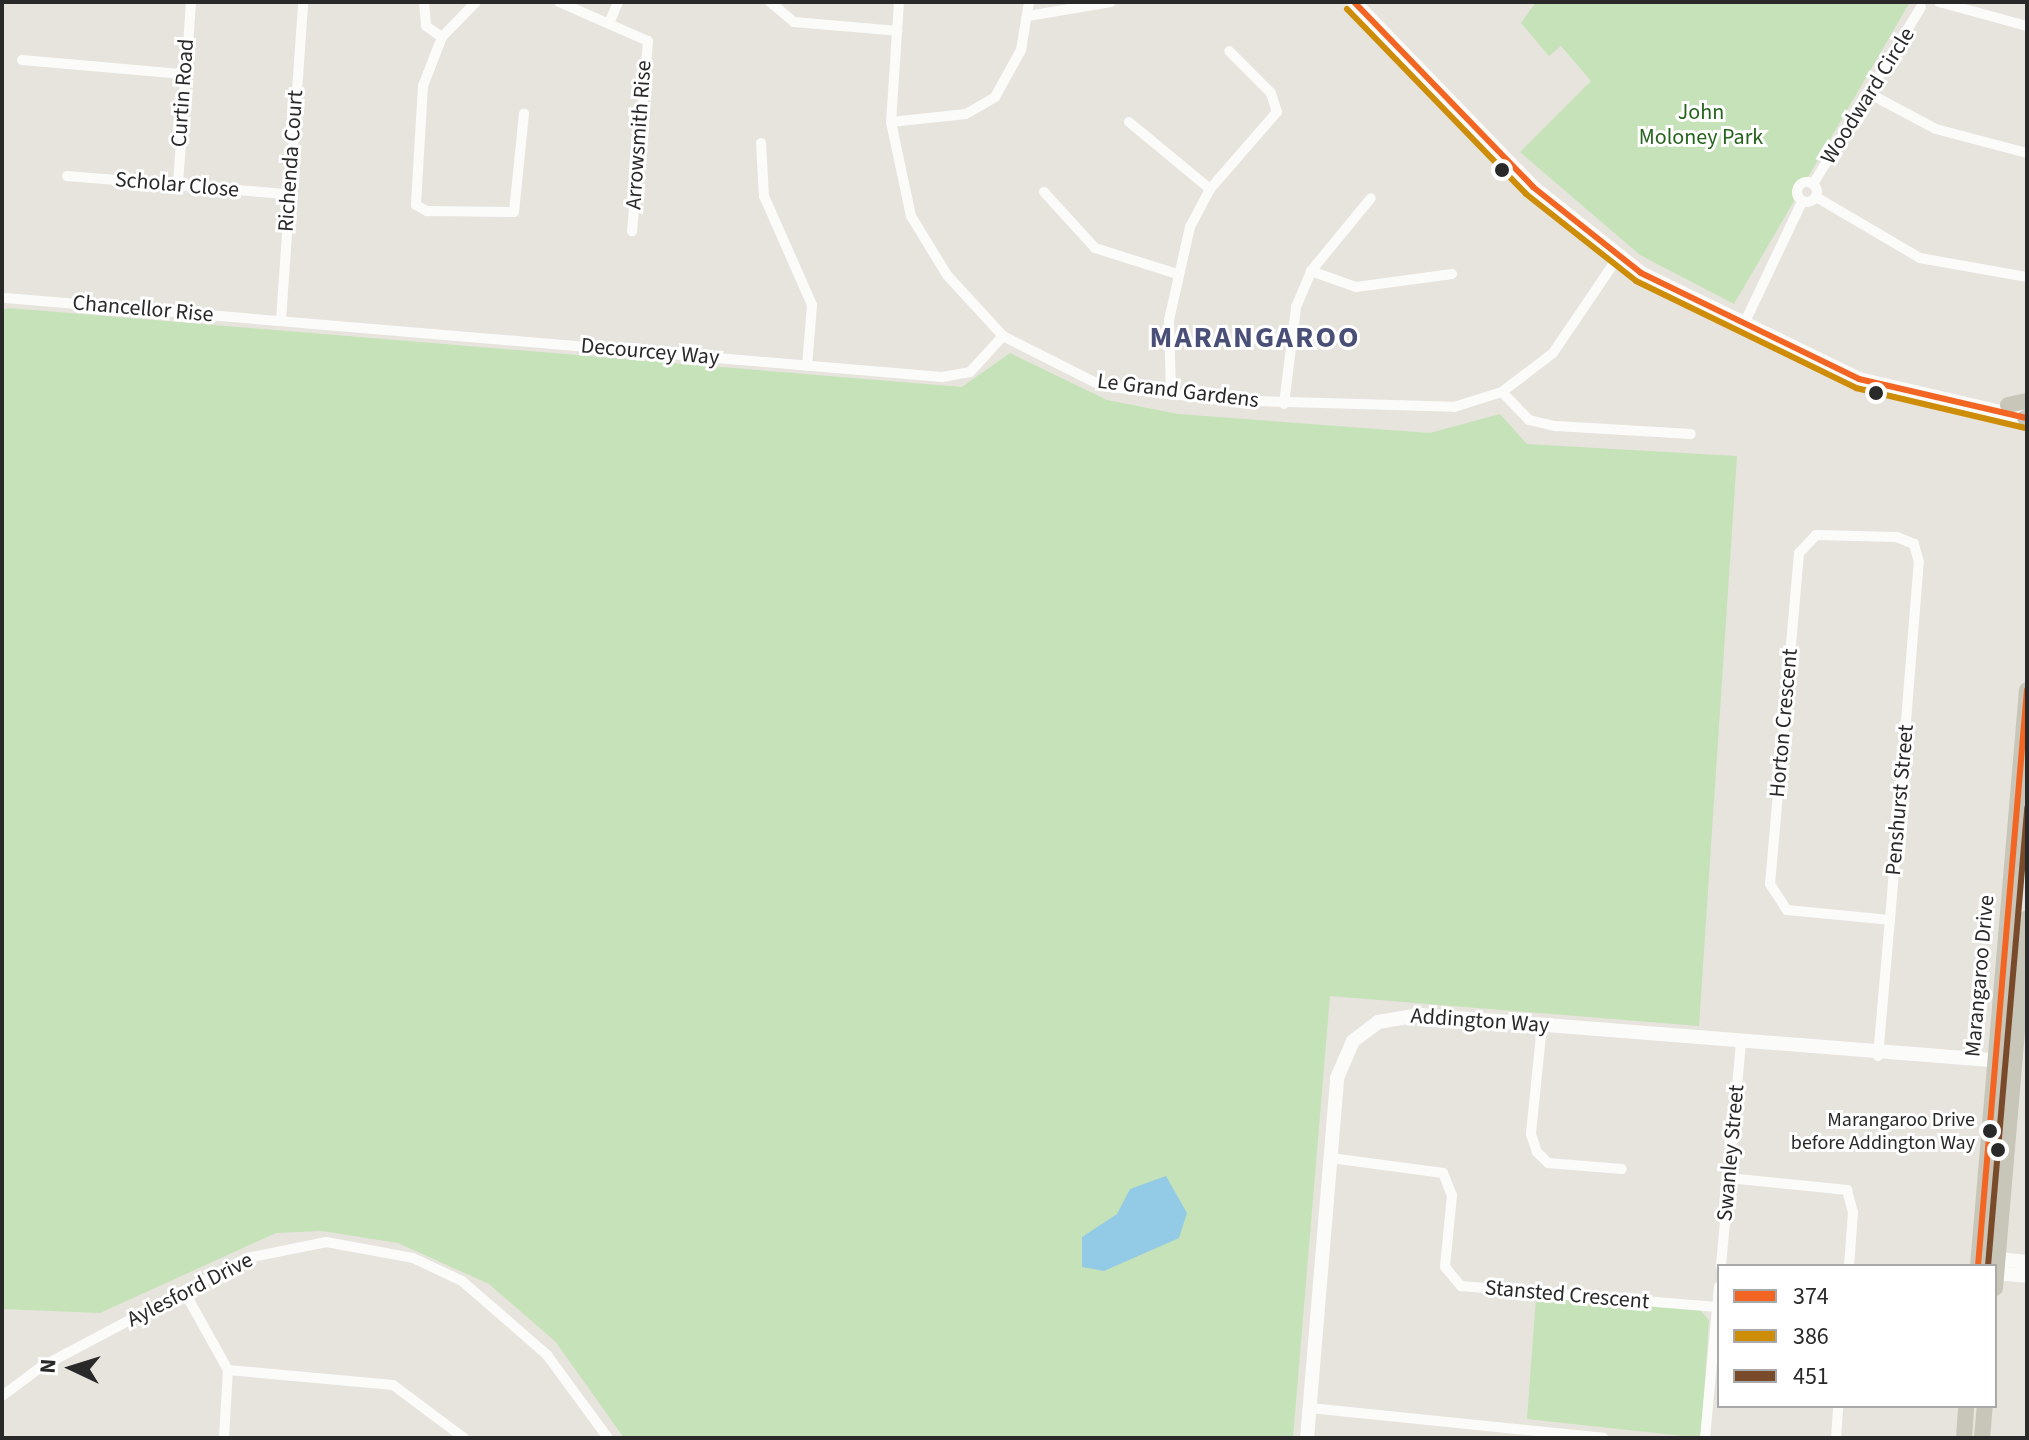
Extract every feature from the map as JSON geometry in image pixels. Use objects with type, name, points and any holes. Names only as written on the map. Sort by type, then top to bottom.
[{"type":"main road","points":[[2008,405],[2027,413]]},
{"type":"main road","name":"Marangaroo Drive","points":[[1978,1262],[1994,1065],[2024,770],[2027,690]]},
{"type":"main road","name":"Marangaroo Drive","points":[[1997,1264],[2027,918]]},
{"type":"main road","points":[[1964,1438],[1966,1408]]},
{"type":"main road","points":[[1982,1438],[1985,1408]]},
{"type":"street","name":"Curtin Road","points":[[178,184],[183,74],[191,2]]},
{"type":"street","name":"Richenda Court","points":[[281,320],[303,2]]},
{"type":"street","points":[[424,2],[426,26],[442,37]]},
{"type":"street","points":[[476,2],[442,37],[423,86],[416,205],[458,214],[514,212],[524,114]]},
{"type":"street","name":"Arrowsmith Rise","points":[[559,2],[610,21],[648,41],[632,231]]},
{"type":"street","points":[[610,21],[618,2]]},
{"type":"street","points":[[770,2],[794,22],[898,31]]},
{"type":"street","name":"Le Grand Gardens","points":[[899,2],[891,122],[911,216],[947,275],[1003,336],[1102,386],[1284,404],[1407,411],[1454,407],[1502,392],[1553,353],[1618,257]]},
{"type":"street","points":[[891,122],[966,114],[995,97],[1010,78],[1028,16],[1029,2]]},
{"type":"street","points":[[1028,16],[1111,2]]},
{"type":"street","points":[[1354,2],[1533,187],[1618,257],[1743,326],[1880,387],[2027,413]]},
{"type":"street","name":"Woodward Circle","points":[[1816,197],[1813,184],[1872,95],[1918,4],[1933,2]]},
{"type":"street","points":[[1939,2],[2027,26]]},
{"type":"street","points":[[1171,394],[1174,273],[1210,189],[1277,112],[1271,93],[1229,51]]},
{"type":"street","points":[[22,60],[183,74]]},
{"type":"street","points":[[1872,95],[1936,129],[2027,153]]},
{"type":"street","points":[[1129,122],[1210,189]]},
{"type":"street","points":[[761,143],[764,196],[812,305],[807,366]]},
{"type":"street","name":"Scholar Close","points":[[67,176],[288,194]]},
{"type":"street","name":"Woodward Circle","points":[[1743,326],[1802,202],[1798,186],[1813,184]]},
{"type":"street","points":[[1044,192],[1095,248],[1174,273]]},
{"type":"street","points":[[1802,202],[1816,197],[1920,258],[2027,277]]},
{"type":"street","points":[[1284,404],[1296,307],[1311,271],[1371,198]]},
{"type":"street","points":[[1311,271],[1356,287],[1452,274]]},
{"type":"street","name":"Chancellor Rise","points":[[6,298],[281,320]]},
{"type":"street","name":"Decourcey Way","points":[[281,320],[942,377],[970,372],[1003,336]]},
{"type":"street","points":[[1502,392],[1529,420],[1556,426],[1691,434]]},
{"type":"street","points":[[1980,407],[2008,405]]},
{"type":"street","name":"Horton Crescent","points":[[1890,920],[1787,910],[1770,884],[1802,541],[1816,535],[1914,544]]},
{"type":"street","name":"Penshurst Street","points":[[1878,1054],[1919,562],[1914,544]]},
{"type":"street","name":"Addington Way","points":[[1307,1438],[1313,1408],[1341,1064],[1353,1041],[1378,1022],[1420,1015],[2014,1067]]},
{"type":"street","points":[[1541,1028],[1531,1134],[1537,1152],[1548,1163],[1622,1169]]},
{"type":"street","name":"Swanley Street","points":[[1721,1264],[1741,1044]]},
{"type":"street","name":"Stansted Crescent","points":[[1334,1158],[1443,1173],[1452,1195],[1445,1267],[1461,1286],[1717,1307]]},
{"type":"street","points":[[1729,1178],[1847,1190],[1853,1212],[1849,1264]]},
{"type":"street","name":"Aylesford Drive","points":[[2,1396],[184,1291],[288,1245],[326,1242],[413,1258],[499,1308],[547,1355],[608,1438]]},
{"type":"street","points":[[1997,1273],[2027,1262]]},
{"type":"street","points":[[1997,1273],[2027,1276]]},
{"type":"street","points":[[184,1291],[228,1370],[224,1438]]},
{"type":"street","points":[[1705,1438],[1717,1307]]},
{"type":"street","points":[[228,1370],[393,1385],[464,1438]]},
{"type":"street","points":[[1313,1408],[1603,1438]]},
{"type":"street","name":"Addington Way","points":[[1313,1408],[1314,1438]]},
{"type":"street","points":[[1836,1438],[1838,1408]]},
{"type":"green space","name":"John Moloney Park","points":[[1536,2],[1910,2],[1734,304],[1640,255],[1520,152],[1591,81],[1561,46],[1549,56],[1521,23]]},
{"type":"green space","points":[[9,308],[962,387],[1010,353],[1107,400],[1178,414],[1430,433],[1500,414],[1527,444],[1737,456],[1699,1026],[1330,996],[1293,1438],[624,1438],[555,1341],[489,1284],[398,1243],[322,1231],[276,1233],[100,1313],[2,1309],[2,310]]},
{"type":"green space","points":[[1536,1297],[1700,1310],[1709,1320],[1701,1438],[1527,1419]]},
{"type":"water","points":[[1166,1176],[1187,1213],[1179,1238],[1104,1271],[1082,1267],[1082,1237],[1117,1214],[1130,1189]]},
{"type":"transit line","name":"374","points":[[1354,2],[1533,187],[1641,273],[1859,379],[2027,418]]},
{"type":"transit line","name":"386","points":[[1347,9],[1526,194],[1636,281],[1856,388],[2025,428]]},
{"type":"transit line","name":"374","points":[[1978,1264],[2027,690]]},
{"type":"transit line","name":"451","points":[[1988,1264],[2027,808]]},
{"type":"place","name":"Marangaroo Drive before Addington Way","points":[[1990,1131]]},
{"type":"district","name":"MARANGAROO","points":[[1255,338]]}]
